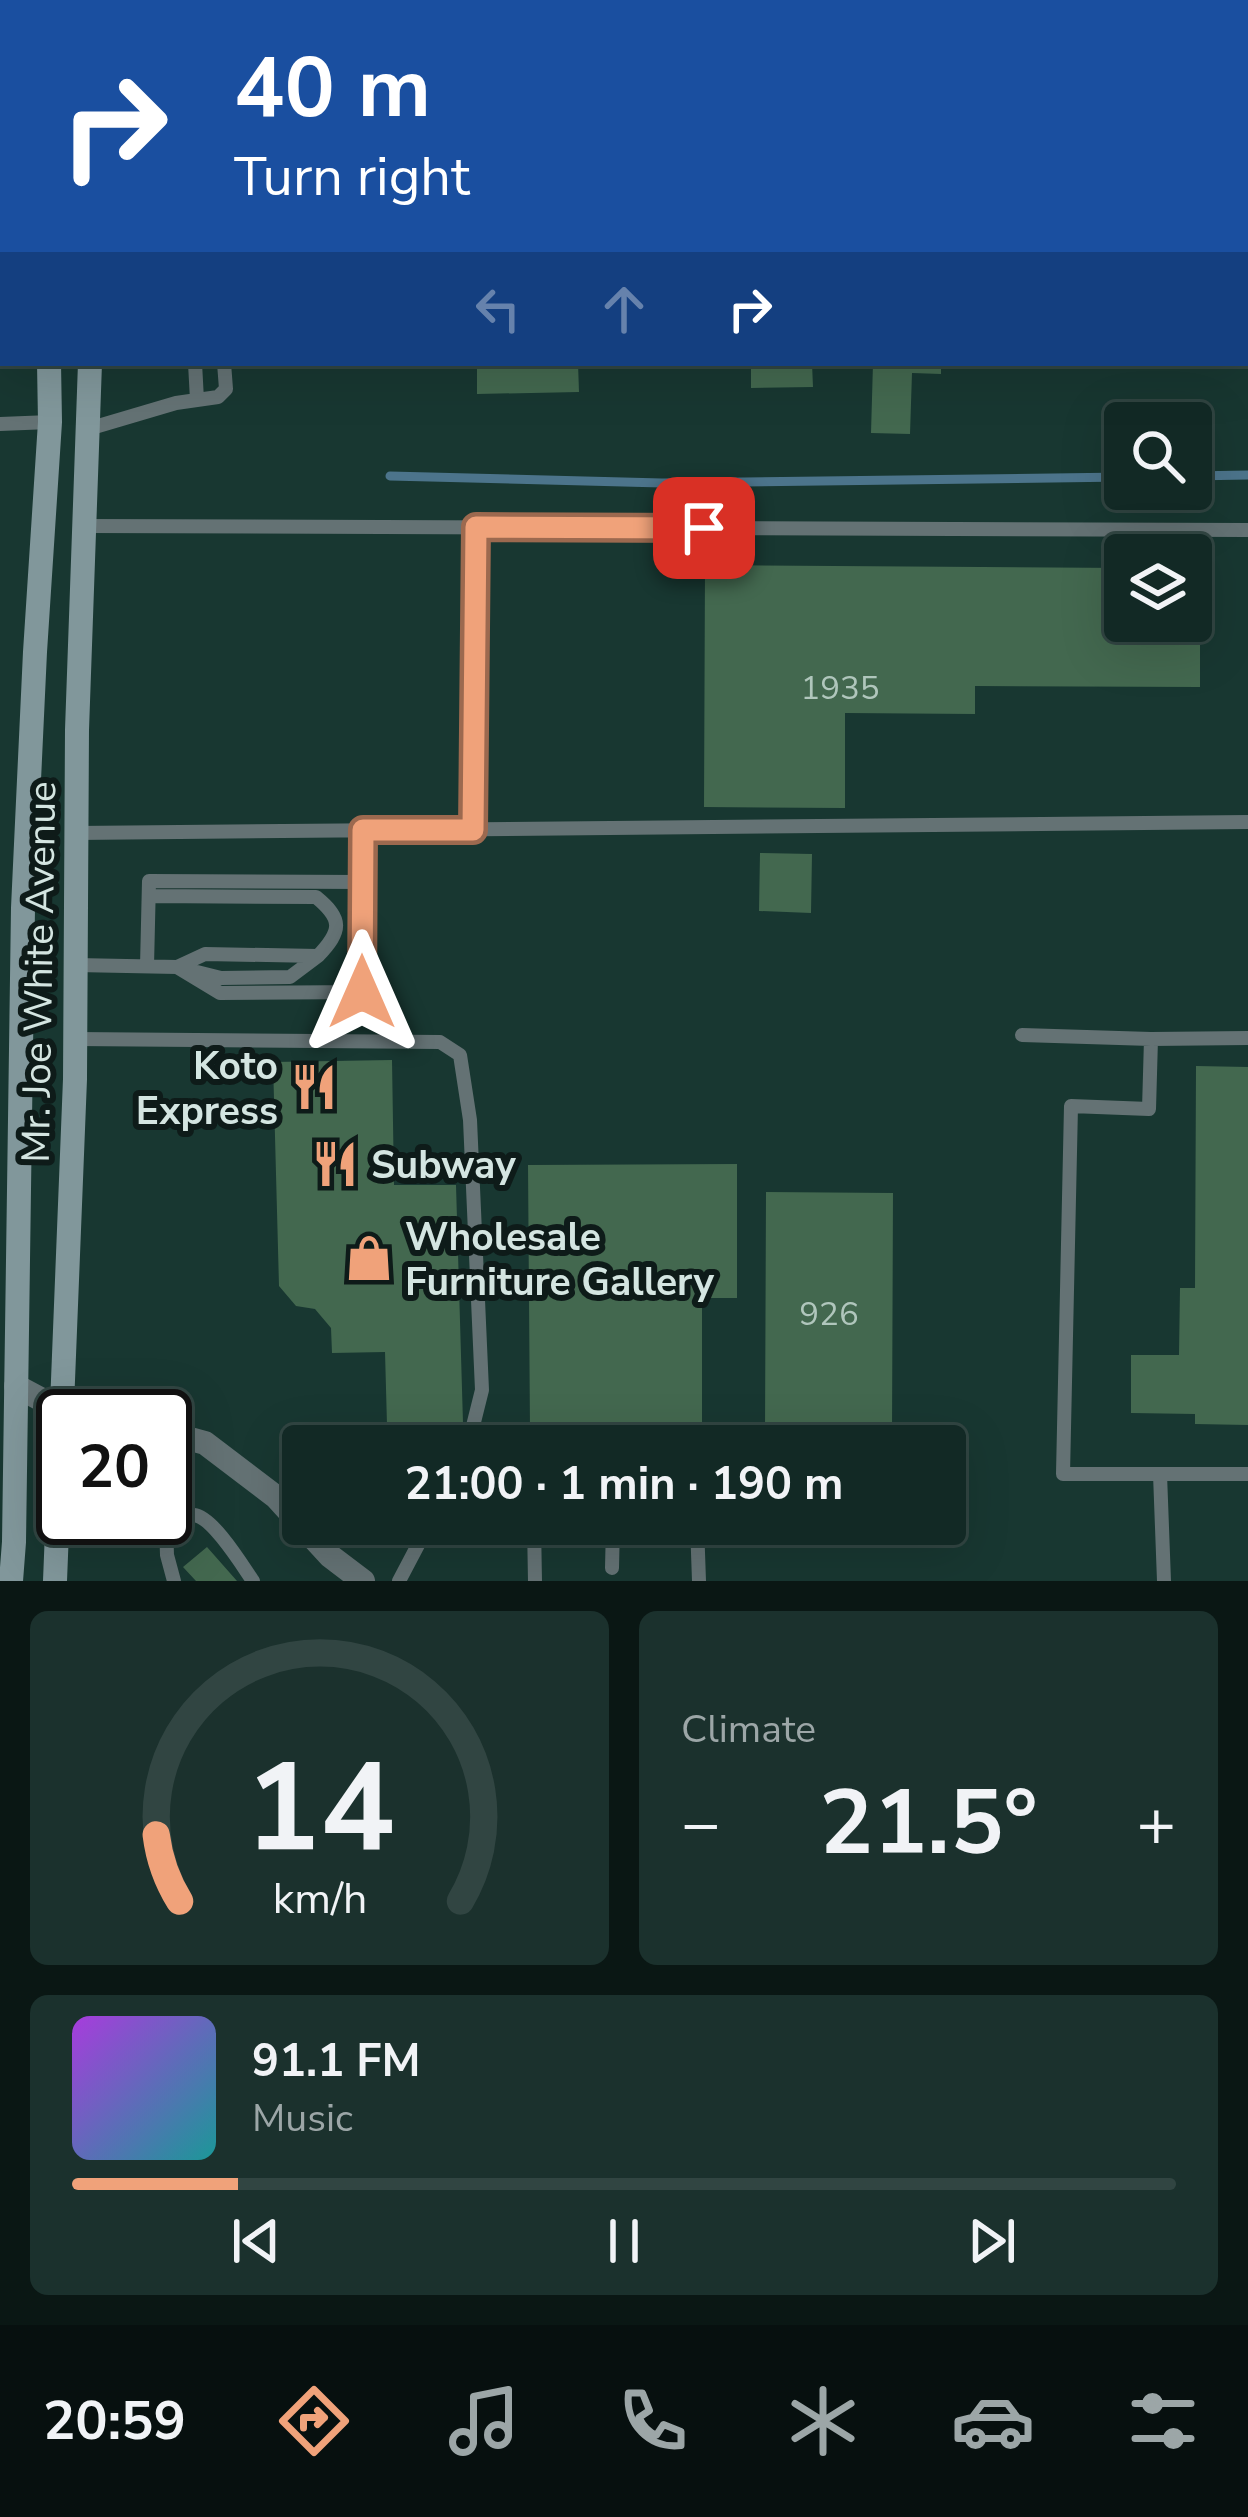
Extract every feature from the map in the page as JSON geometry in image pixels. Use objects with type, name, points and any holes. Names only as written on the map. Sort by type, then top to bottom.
[{"type":"main road","name":"Mr. Joe White Avenue","points":[[10,1580],[14,1542],[8,1384],[11,1030],[50,366]]},
{"type":"main road","name":"Mr. Joe White Avenue","points":[[63,1389],[90,366]]},
{"type":"main road","name":"Mr. Joe White Avenue","points":[[55,1581],[56,1545]]},
{"type":"street","points":[[8,1384],[36,1398]]},
{"type":"street","points":[[192,1439],[206,1443],[275,1498],[330,1556],[363,1581]]},
{"type":"lane","points":[[195,366],[197,400]]},
{"type":"lane","points":[[88,429],[176,403],[218,398],[226,389],[224,366]]},
{"type":"lane","points":[[0,424],[50,422]]},
{"type":"lane","points":[[84,526],[1248,530]]},
{"type":"lane","points":[[473,830],[476,527]]},
{"type":"lane","points":[[76,833],[1248,822]]},
{"type":"lane","points":[[177,967],[220,993],[362,992],[363,830]]},
{"type":"lane","points":[[147,966],[149,881],[362,882]]},
{"type":"lane","points":[[76,964],[177,967],[220,978],[290,976],[318,956],[337,926],[333,911],[316,897],[149,896]]},
{"type":"lane","points":[[177,967],[206,954],[318,956]]},
{"type":"lane","points":[[1022,1036],[1248,1038]]},
{"type":"lane","points":[[75,1039],[440,1042],[460,1055],[470,1120],[482,1390],[473,1425]]},
{"type":"lane","points":[[1150,1040],[1149,1108],[1071,1106],[1063,1474],[1248,1474]]},
{"type":"lane","points":[[1160,1474],[1164,1581]]},
{"type":"lane","points":[[174,1581],[166,1523],[194,1514],[208,1522],[254,1581]]},
{"type":"lane","points":[[399,1581],[418,1545]]},
{"type":"lane","points":[[535,1545],[536,1581]]},
{"type":"lane","points":[[612,1568],[613,1545]]},
{"type":"lane","points":[[698,1545],[699,1581]]},
{"type":"lane","points":[[0,1580],[10,1580]]},
{"type":"building","points":[[477,366],[578,366],[579,392],[477,394]]},
{"type":"building","points":[[751,366],[812,366],[813,387],[751,388]]},
{"type":"building","points":[[873,366],[941,366],[941,374],[912,373],[910,434],[871,433]]},
{"type":"building","points":[[705,565],[1104,568],[1104,642],[1200,642],[1200,687],[975,686],[975,714],[845,713],[845,808],[704,807]]},
{"type":"building","points":[[760,853],[812,854],[811,913],[759,911]]},
{"type":"building","points":[[392,1060],[394,1185],[456,1185],[463,1423],[387,1425],[385,1352],[332,1353],[331,1328],[315,1309],[296,1306],[279,1286],[273,1062]]},
{"type":"building","points":[[1196,1066],[1248,1067],[1248,1425],[1195,1424],[1195,1414],[1131,1413],[1131,1355],[1179,1355],[1180,1288],[1195,1288]]},
{"type":"building","points":[[737,1164],[737,1298],[702,1298],[702,1425],[530,1425],[528,1165]]},
{"type":"building","points":[[766,1192],[893,1193],[892,1425],[765,1425]]},
{"type":"building","points":[[207,1547],[237,1581],[196,1581],[183,1567]]},
{"type":"waterway","points":[[1212,476],[1248,475]]},
{"type":"waterway","points":[[390,476],[662,483],[1104,477]]},
{"type":"place","name":"Koto Express","points":[[314,1087]]},
{"type":"place","name":"Subway","points":[[335,1164]]},
{"type":"place","name":"Wholesale Furniture Gallery","points":[[369,1258]]},
{"type":"route","points":[[362,992],[363,830],[473,830],[476,527],[704,528]]}]
